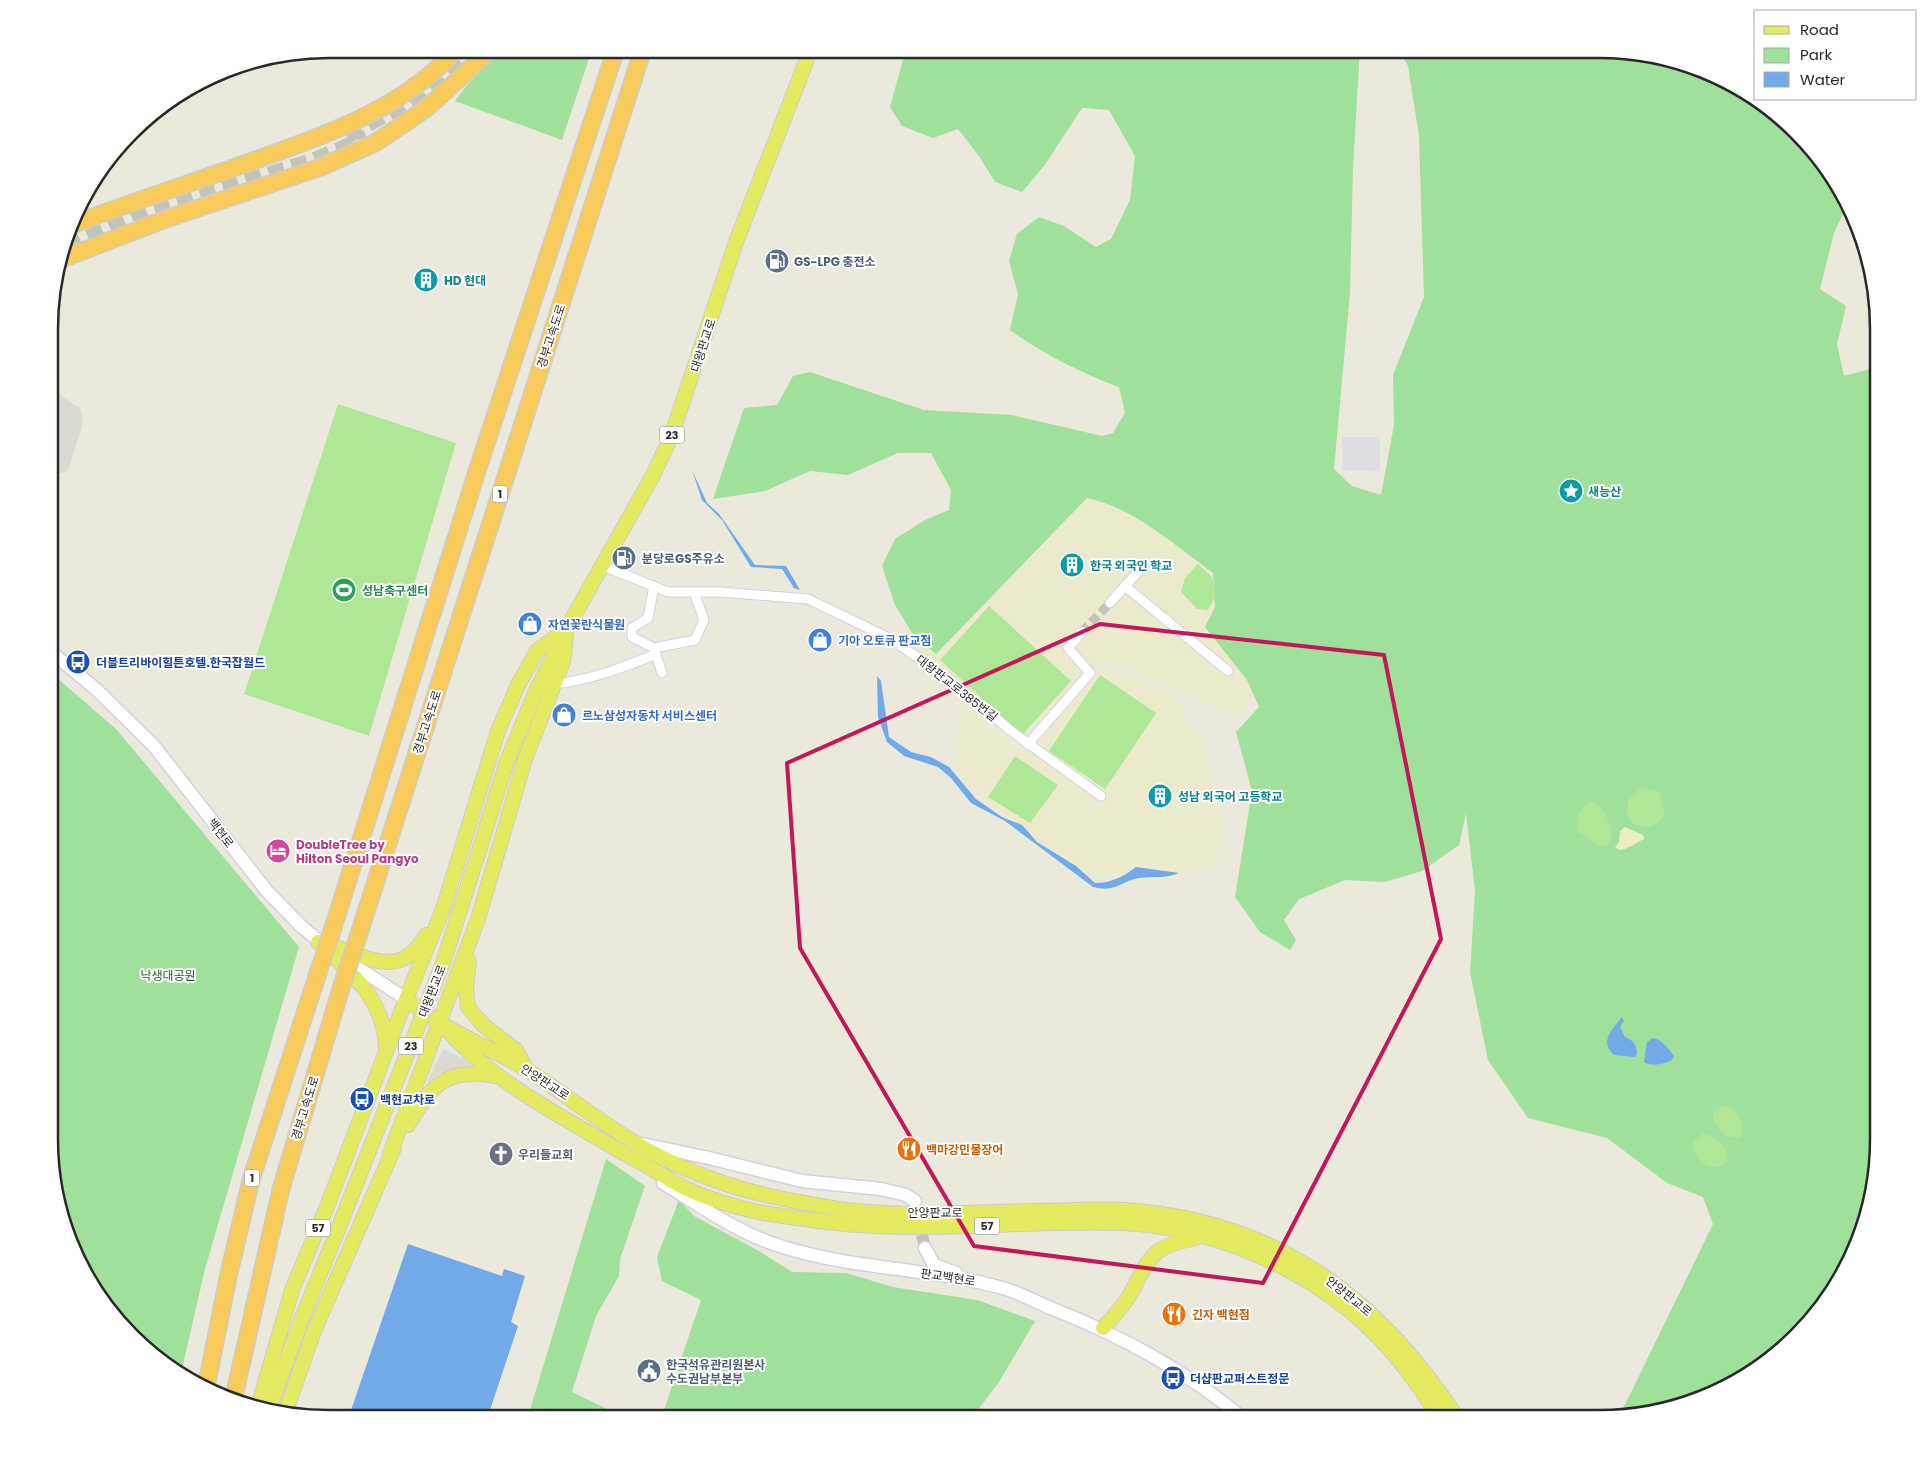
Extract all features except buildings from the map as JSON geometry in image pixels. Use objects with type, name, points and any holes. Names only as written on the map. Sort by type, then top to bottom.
[{"type":"highway","points":[[79,222],[298,145],[362,118],[418,86],[448,58]]},
{"type":"highway","points":[[67,257],[162,220],[321,167],[374,143],[427,108],[481,58]]},
{"type":"highway","name":"1","points":[[207,1382],[229,1273],[251,1180],[333,928],[481,459],[613,58]]},
{"type":"highway","name":"경부고속도로","points":[[235,1394],[281,1189],[342,985],[640,58]]},
{"type":"main road","name":"대왕판교로","points":[[271,1404],[302,1318],[443,963],[516,736],[567,628],[652,477],[677,422],[736,242],[808,58]]},
{"type":"main road","name":"대왕판교로","points":[[390,1154],[478,919],[526,756],[563,662],[567,628]]},
{"type":"main road","name":"대왕판교로","points":[[386,1051],[443,909],[498,731],[515,692],[537,652],[567,628]]},
{"type":"main road","points":[[318,942],[340,946],[381,962],[399,963],[408,958],[421,943],[443,909]]},
{"type":"main road","points":[[478,919],[468,966],[468,1006],[483,1025],[516,1050],[527,1070]]},
{"type":"main road","points":[[318,942],[355,977],[373,1001],[383,1021],[386,1051]]},
{"type":"main road","name":"안양판교로","points":[[406,999],[440,1023],[478,1041],[527,1070],[636,1143],[695,1172],[767,1196],[858,1211],[948,1213],[1124,1210],[1169,1216],[1240,1233],[1288,1253],[1341,1286],[1408,1350],[1435,1383],[1452,1410]]},
{"type":"main road","name":"안양판교로","points":[[440,1023],[466,1052],[498,1077],[623,1153],[645,1163],[690,1190],[762,1212],[849,1224],[950,1226],[1123,1223],[1204,1237],[1236,1246],[1281,1265],[1364,1323],[1397,1358],[1434,1410]]},
{"type":"main road","name":"57","points":[[260,1401],[292,1290],[328,1204],[386,1051]]},
{"type":"main road","name":"57","points":[[287,1407],[314,1331],[390,1154],[427,1093],[442,1081],[460,1075],[480,1073],[498,1077]]},
{"type":"main road","points":[[1103,1328],[1131,1293],[1150,1258],[1164,1247],[1204,1237]]},
{"type":"street","points":[[1110,602],[1146,563]]},
{"type":"street","name":"대왕판교로385번길","points":[[603,566],[668,592],[720,592],[808,599],[891,639],[949,679],[1028,744],[1101,796]]},
{"type":"street","points":[[654,586],[648,618],[632,628],[632,637],[655,651],[662,672]]},
{"type":"street","points":[[1125,586],[1228,671]]},
{"type":"street","points":[[554,684],[580,681],[655,651],[695,640],[704,620],[694,592]]},
{"type":"street","points":[[1028,744],[1090,674],[1068,648],[1082,632]]},
{"type":"street","name":"백현로","points":[[58,658],[97,690],[154,746],[266,890],[318,942],[406,999]]},
{"type":"street","points":[[636,1143],[709,1158],[802,1181],[881,1190],[906,1195],[915,1201]]},
{"type":"street","name":"판교백현로","points":[[645,1163],[660,1181],[716,1218],[756,1238],[810,1255],[974,1281],[1002,1288],[1103,1328],[1208,1389],[1233,1410]]},
{"type":"street","points":[[910,1271],[921,1263],[925,1248],[934,1264],[974,1281]]},
{"type":"highlighted area","points":[[1100,624],[1384,655],[1441,939],[1263,1283],[974,1246],[800,948],[787,763]]},
{"type":"shaded area","points":[[58,394],[81,409],[83,423],[68,471],[58,473]]},
{"type":"shaded area","points":[[1342,437],[1380,437],[1380,471],[1342,470]]},
{"type":"shaded area","points":[[1090,467],[1209,571],[1259,687],[1239,717],[1104,659],[1026,739],[916,656]]},
{"type":"shaded area","points":[[1106,666],[1173,695],[1204,749],[1227,833],[1213,864],[1184,872],[1093,876],[1001,812],[954,770],[962,701],[1023,754]]},
{"type":"shaded area","points":[[443,1049],[480,1066],[439,1073],[426,1084]]},
{"type":"green space","points":[[493,58],[589,58],[562,140],[455,101],[467,85]]},
{"type":"green space","points":[[904,58],[1359,58],[1353,167],[1350,293],[1334,469],[1352,486],[1381,495],[1394,425],[1393,375],[1424,297],[1419,136],[1408,66],[1403,58],[1617,58],[1669,67],[1719,85],[1749,103],[1764,113],[1790,137],[1814,163],[1844,212],[1834,233],[1820,289],[1846,306],[1837,344],[1844,376],[1870,369],[1870,1140],[1864,1193],[1855,1227],[1842,1260],[1814,1305],[1764,1355],[1719,1383],[1702,1390],[1669,1401],[1623,1409],[1713,1224],[1703,1197],[1667,1183],[1607,1138],[1528,1118],[1488,1060],[1470,972],[1475,891],[1466,813],[1459,845],[1422,871],[1385,882],[1345,880],[1299,899],[1284,920],[1296,940],[1290,950],[1260,932],[1235,897],[1252,791],[1236,732],[1259,707],[1247,680],[1205,627],[1215,607],[1213,573],[1138,519],[1105,503],[1087,498],[936,654],[912,633],[895,605],[882,566],[895,539],[925,520],[949,510],[951,490],[931,453],[898,453],[848,475],[810,471],[765,491],[713,499],[744,408],[777,405],[793,376],[810,372],[924,410],[1012,415],[1102,436],[1113,433],[1125,413],[1119,387],[1063,362],[1010,330],[1018,294],[1009,261],[1017,234],[1039,217],[1064,226],[1096,247],[1111,239],[1130,200],[1135,156],[1109,110],[1082,108],[1044,166],[1022,192],[995,182],[979,156],[958,129],[933,138],[902,126],[890,107]]},
{"type":"green space","name":"성남축구센터","points":[[338,404],[456,443],[369,736],[244,694]]},
{"type":"green space","points":[[1198,564],[1212,577],[1216,595],[1208,610],[1197,609],[1181,592],[1185,578]]},
{"type":"green space","points":[[989,606],[1071,681],[1022,735],[940,660]]},
{"type":"green space","points":[[1100,675],[1156,713],[1105,789],[1049,751]]},
{"type":"green space","name":"낙생대공원","points":[[58,679],[116,729],[299,947],[205,1269],[182,1368],[163,1355],[113,1305],[85,1260],[67,1210],[58,1158]]},
{"type":"green space","points":[[1015,756],[1058,785],[1030,823],[988,797]]},
{"type":"green space","points":[[1645,788],[1659,792],[1665,814],[1655,825],[1642,827],[1632,824],[1627,814],[1628,800],[1638,790]]},
{"type":"green space","points":[[1591,801],[1604,813],[1610,825],[1612,837],[1611,842],[1606,846],[1596,844],[1577,832],[1580,814],[1584,806]]},
{"type":"green space","points":[[1720,1106],[1731,1108],[1739,1116],[1742,1127],[1740,1138],[1727,1137],[1714,1122],[1713,1113]]},
{"type":"green space","points":[[1702,1134],[1712,1136],[1723,1145],[1728,1158],[1724,1164],[1712,1167],[1706,1165],[1698,1158],[1693,1147],[1694,1141]]},
{"type":"green space","points":[[606,1159],[645,1186],[620,1259],[619,1276],[596,1316],[572,1392],[609,1410],[530,1410]]},
{"type":"green space","points":[[679,1200],[694,1216],[759,1251],[792,1272],[846,1273],[893,1287],[977,1300],[1035,1321],[999,1382],[978,1410],[664,1410],[701,1300],[662,1281],[657,1257]]},
{"type":"sand","points":[[1625,827],[1643,835],[1644,839],[1619,850],[1615,847],[1619,842],[1620,831]]},
{"type":"water","points":[[692,470],[707,503],[719,514],[755,565],[786,566],[800,590],[794,588],[782,569],[751,567],[722,520],[702,500]]},
{"type":"water","points":[[877,676],[881,681],[889,737],[911,752],[931,757],[949,767],[976,799],[1002,817],[1022,825],[1037,842],[1076,866],[1095,883],[1117,879],[1136,867],[1179,873],[1164,877],[1133,879],[1108,889],[1093,887],[1005,821],[971,803],[951,778],[938,767],[904,756],[887,742],[878,717]]},
{"type":"water","points":[[1622,1017],[1624,1021],[1620,1027],[1625,1037],[1635,1045],[1637,1054],[1635,1057],[1614,1055],[1607,1045],[1609,1035]]},
{"type":"water","points":[[1653,1038],[1659,1040],[1667,1047],[1674,1056],[1672,1060],[1658,1064],[1644,1062],[1647,1042]]},
{"type":"water","points":[[408,1244],[502,1276],[504,1269],[525,1276],[511,1322],[518,1326],[490,1410],[351,1410]]},
{"type":"tunnel","points":[[347,136],[418,96],[458,58]]},
{"type":"tunnel","points":[[71,245],[151,211],[312,161],[367,138]]},
{"type":"tunnel","points":[[1082,632],[1110,603]]},
{"type":"tunnel","points":[[918,1217],[925,1248]]},
{"type":"place","name":"GS-LPG 충전소","points":[[777,261]]},
{"type":"place","name":"HD 현대","points":[[426,280]]},
{"type":"place","name":"새능산","points":[[1571,491]]},
{"type":"place","name":"분당로GS주유소","points":[[624,558]]},
{"type":"place","name":"한국 외국인 학교","points":[[1072,565]]},
{"type":"place","name":"성남축구센터","points":[[344,590]]},
{"type":"place","name":"자연꽃란식물원","points":[[530,624]]},
{"type":"place","name":"기아 오토큐 판교점","points":[[820,640]]},
{"type":"place","name":"더블트리바이힐튼호텔.한국잡월드","points":[[78,662]]},
{"type":"place","name":"르노삼성자동차 서비스센터","points":[[564,715]]},
{"type":"place","name":"성남 외국어 고등학교","points":[[1160,796]]},
{"type":"place","name":"DoubleTree by Hilton Seoul Pangyo","points":[[278,851]]},
{"type":"place","name":"백현교차로","points":[[362,1099]]},
{"type":"place","name":"백마강민물장어","points":[[909,1149]]},
{"type":"place","name":"우리들교회","points":[[501,1154]]},
{"type":"place","name":"긴자 백현점","points":[[1174,1314]]},
{"type":"place","name":"한국석유관리원본사 수도권남부본부","points":[[649,1371]]},
{"type":"place","name":"더샵판교퍼스트정문","points":[[1173,1378]]}]
